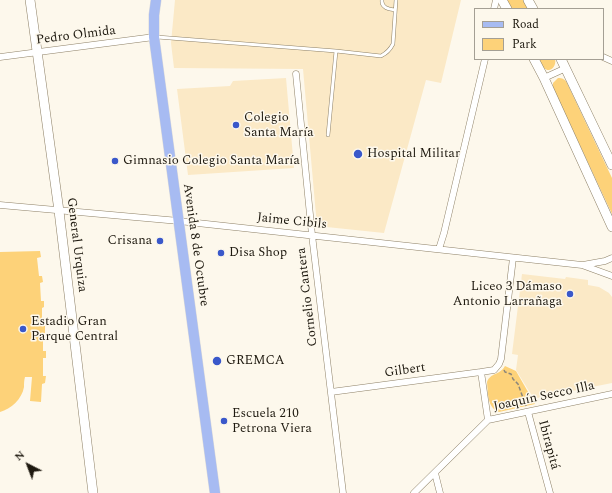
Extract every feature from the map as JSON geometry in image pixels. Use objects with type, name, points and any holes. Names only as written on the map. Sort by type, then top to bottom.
[{"type":"main road","name":"Avenida 8 de Octubre","points":[[156,0],[154,37],[215,493]]},
{"type":"street","name":"General Urquiza","points":[[30,0],[59,211],[93,493]]},
{"type":"street","name":"Pedro Olmida","points":[[0,57],[154,37]]},
{"type":"street","points":[[439,250],[485,60]]},
{"type":"street","points":[[535,60],[612,227]]},
{"type":"street","points":[[562,60],[612,165]]},
{"type":"street","points":[[544,78],[566,68]]},
{"type":"street","name":"Cornelio Cantera","points":[[296,74],[312,235],[343,493]]},
{"type":"street","name":"Jaime Cibils","points":[[0,205],[179,221],[582,265],[612,276]]},
{"type":"street","points":[[499,364],[513,258]]},
{"type":"street","name":"Jaime Cibils","points":[[582,265],[605,261],[612,258]]},
{"type":"street","name":"Gilbert","points":[[331,392],[492,371],[499,364]]},
{"type":"street","points":[[481,372],[488,420]]},
{"type":"street","name":"Joaquín Secco Illa","points":[[414,493],[488,420],[612,394]]},
{"type":"street","name":"Ibirapitá","points":[[528,412],[550,493]]},
{"type":"street","points":[[435,473],[440,493]]},
{"type":"lane","points":[[382,0],[383,6],[395,10]]},
{"type":"lane","points":[[154,37],[336,51],[381,56],[386,53],[393,44],[396,0]]},
{"type":"lane","points":[[328,136],[336,51]]},
{"type":"path","name":"Ibirapitá","points":[[499,364],[506,372],[511,374],[513,380],[518,384],[528,412]]},
{"type":"shaded area","name":"Hospital Militar","points":[[175,0],[461,0],[441,83],[426,80],[384,233],[317,226],[303,69],[174,68],[171,43]]},
{"type":"shaded area","name":"Colegio Santa María","points":[[286,78],[294,168],[188,175],[177,89],[230,86],[233,81]]},
{"type":"shaded area","points":[[522,274],[588,280],[588,285],[599,287],[609,293],[612,297],[612,383],[537,398],[532,396],[516,370],[518,355],[512,354]]},
{"type":"green space","points":[[507,0],[523,0],[527,8],[511,8]]},
{"type":"green space","points":[[539,60],[555,60],[554,67],[551,70],[546,70]]},
{"type":"green space","points":[[558,78],[563,79],[567,83],[612,178],[612,214],[553,88],[553,83]]},
{"type":"green space","name":"Estadio Gran Parque Central","points":[[40,251],[41,257],[37,258],[39,276],[42,276],[43,282],[40,283],[41,301],[44,301],[44,307],[42,308],[42,326],[45,326],[45,333],[43,333],[43,351],[46,351],[46,358],[43,358],[43,376],[46,376],[45,383],[42,384],[41,402],[30,401],[32,377],[25,377],[21,396],[12,406],[0,412],[0,252]]},
{"type":"green space","points":[[505,366],[516,371],[535,404],[499,412],[492,407],[488,395],[487,382]]},
{"type":"place","name":"Colegio Santa María","points":[[236,125]]},
{"type":"place","name":"Hospital Militar","points":[[358,154]]},
{"type":"place","name":"Gimnasio Colegio Santa María","points":[[115,161]]},
{"type":"place","name":"Crisana","points":[[160,241]]},
{"type":"place","name":"Disa Shop","points":[[221,253]]},
{"type":"place","name":"Liceo 3 Dámaso Antonio Larrañaga","points":[[570,294]]},
{"type":"place","name":"Estadio Gran Parque Central","points":[[23,329]]},
{"type":"place","name":"GREMCA","points":[[217,361]]},
{"type":"place","name":"Escuela 210 Petrona Viera","points":[[224,421]]}]
